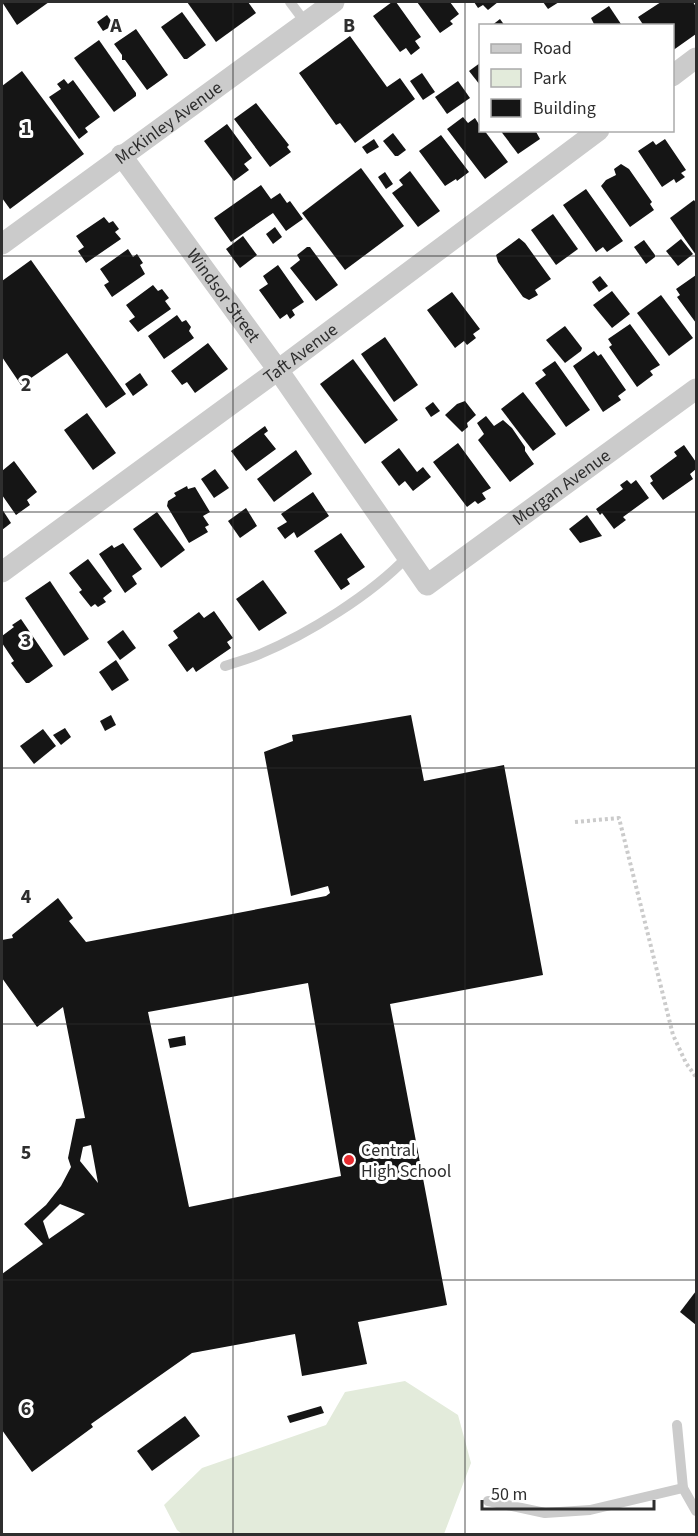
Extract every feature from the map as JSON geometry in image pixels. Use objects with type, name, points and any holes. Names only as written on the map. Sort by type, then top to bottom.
[{"type":"street","name":"McKinley Avenue","points":[[2,244],[121,155],[334,2]]},
{"type":"street","points":[[674,74],[696,58]]},
{"type":"street","name":"Taft Avenue","points":[[2,572],[278,370],[596,132]]},
{"type":"street","name":"Windsor Street","points":[[121,155],[278,370],[427,585]]},
{"type":"street","name":"Morgan Avenue","points":[[427,585],[696,389]]},
{"type":"lane","points":[[290,2],[305,22]]},
{"type":"lane","points":[[225,666],[260,654],[318,624],[389,576],[407,557]]},
{"type":"lane","points":[[677,1425],[683,1488],[696,1511]]},
{"type":"lane","points":[[488,1501],[545,1512],[590,1510],[683,1488]]},
{"type":"path","points":[[574,822],[619,818],[672,1035],[696,1077]]},
{"type":"green space","points":[[405,1381],[458,1415],[471,1463],[444,1534],[182,1534],[177,1530],[164,1505],[202,1468],[326,1425],[345,1392]]},
{"type":"building","points":[[2,2],[49,2],[17,25]]},
{"type":"building","points":[[187,2],[248,2],[256,13],[216,42]]},
{"type":"building","points":[[392,2],[396,2],[421,37],[415,41],[420,48],[411,55],[406,48],[400,52],[373,16]]},
{"type":"building","points":[[417,2],[450,2],[459,14],[450,21],[453,24],[440,33]]},
{"type":"building","points":[[474,2],[498,2],[488,10],[483,5],[478,8]]},
{"type":"building","points":[[543,2],[559,2],[548,9]]},
{"type":"building","points":[[661,2],[693,2],[696,7],[696,34],[674,50],[674,24],[643,24],[638,17]]},
{"type":"building","points":[[609,6],[621,24],[594,24],[591,18]]},
{"type":"building","points":[[182,12],[206,45],[187,59],[184,59],[161,27]]},
{"type":"building","points":[[107,15],[114,25],[103,31],[97,22]]},
{"type":"building","points":[[500,19],[504,24],[494,24]]},
{"type":"building","points":[[136,29],[168,75],[147,90],[125,60],[122,60],[122,55],[114,44]]},
{"type":"building","points":[[350,36],[387,87],[400,78],[415,99],[355,143],[340,123],[336,125],[299,73]]},
{"type":"building","points":[[99,40],[136,93],[136,96],[114,112],[74,58]]},
{"type":"building","points":[[479,64],[479,84],[469,71]]},
{"type":"building","points":[[22,71],[84,154],[10,209],[2,198],[2,86]]},
{"type":"building","points":[[422,73],[435,92],[423,100],[410,81]]},
{"type":"building","points":[[64,79],[68,84],[73,80],[100,117],[85,128],[88,132],[79,139],[49,97],[61,89],[57,84]]},
{"type":"building","points":[[458,81],[470,98],[447,114],[435,97]]},
{"type":"building","points":[[256,103],[289,145],[287,147],[291,152],[270,167],[234,119]]},
{"type":"building","points":[[463,117],[468,123],[475,118],[479,124],[479,132],[486,132],[508,162],[485,179],[447,129]]},
{"type":"building","points":[[227,124],[252,158],[244,164],[249,170],[234,181],[204,141]]},
{"type":"building","points":[[502,132],[536,132],[540,139],[518,154]]},
{"type":"building","points":[[393,133],[406,150],[398,156],[395,156],[383,141]]},
{"type":"building","points":[[441,135],[469,172],[445,186],[419,151]]},
{"type":"building","points":[[374,139],[379,147],[367,154],[362,147]]},
{"type":"building","points":[[665,139],[686,170],[681,173],[685,177],[676,183],[674,179],[662,187],[638,151],[653,141],[656,145]]},
{"type":"building","points":[[621,164],[629,169],[652,202],[650,204],[654,210],[630,227],[601,186],[606,180],[616,175],[614,169]]},
{"type":"building","points":[[361,168],[404,226],[345,270],[302,213]]},
{"type":"building","points":[[410,171],[440,211],[418,227],[392,193],[403,185],[399,180]]},
{"type":"building","points":[[385,172],[393,184],[386,189],[378,177]]},
{"type":"building","points":[[261,185],[271,199],[280,193],[287,203],[290,201],[303,219],[286,231],[273,213],[231,242],[214,218]]},
{"type":"building","points":[[586,189],[623,241],[607,252],[603,247],[596,252],[563,205]]},
{"type":"building","points":[[694,200],[696,203],[696,255],[670,218]]},
{"type":"building","points":[[553,214],[578,249],[556,265],[531,230]]},
{"type":"building","points":[[104,217],[109,223],[113,221],[119,229],[115,232],[121,239],[86,263],[78,251],[84,247],[76,236]]},
{"type":"building","points":[[275,227],[282,237],[273,244],[266,234]]},
{"type":"building","points":[[243,236],[257,255],[240,268],[226,249]]},
{"type":"building","points":[[519,238],[551,279],[535,290],[538,295],[529,300],[523,297],[498,262],[496,255]]},
{"type":"building","points":[[681,239],[693,254],[678,266],[666,251]]},
{"type":"building","points":[[644,240],[655,255],[646,264],[634,247]]},
{"type":"building","points":[[310,247],[338,285],[316,301],[290,268],[300,260],[297,255]]},
{"type":"building","points":[[128,249],[133,257],[137,254],[143,263],[140,265],[145,274],[112,297],[104,285],[109,282],[100,269]]},
{"type":"building","points":[[31,260],[126,394],[106,408],[67,353],[21,385],[2,357],[2,281]]},
{"type":"building","points":[[278,265],[304,302],[292,310],[295,315],[290,319],[287,314],[280,319],[259,290],[268,284],[263,276]]},
{"type":"building","points":[[696,275],[696,323],[677,297],[680,295],[676,289]]},
{"type":"building","points":[[600,276],[608,286],[599,292],[592,282]]},
{"type":"building","points":[[153,285],[158,291],[162,289],[169,298],[165,301],[171,309],[138,332],[129,321],[135,317],[126,305]]},
{"type":"building","points":[[612,291],[630,314],[612,328],[593,305]]},
{"type":"building","points":[[452,292],[480,329],[473,334],[476,338],[467,345],[464,341],[455,348],[427,310]]},
{"type":"building","points":[[661,295],[693,338],[669,356],[637,313]]},
{"type":"building","points":[[177,315],[182,322],[186,320],[194,338],[164,359],[148,336]]},
{"type":"building","points":[[630,324],[660,365],[650,371],[653,375],[637,387],[609,347],[612,345],[608,339]]},
{"type":"building","points":[[565,326],[582,348],[565,363],[546,340]]},
{"type":"building","points":[[385,337],[418,385],[394,402],[361,354]]},
{"type":"building","points":[[208,343],[228,369],[195,393],[187,382],[182,385],[171,371]]},
{"type":"building","points":[[594,351],[598,356],[601,354],[626,390],[618,396],[621,400],[603,412],[573,366]]},
{"type":"building","points":[[353,359],[398,420],[365,444],[320,384]]},
{"type":"building","points":[[555,361],[590,410],[566,427],[535,383],[546,375],[542,370]]},
{"type":"building","points":[[140,373],[148,385],[133,396],[125,384]]},
{"type":"building","points":[[523,392],[556,434],[533,451],[501,409]]},
{"type":"building","points":[[465,401],[476,415],[467,423],[468,427],[462,432],[445,415],[457,404]]},
{"type":"building","points":[[433,402],[440,411],[431,417],[425,408]]},
{"type":"building","points":[[87,413],[116,453],[93,470],[64,430]]},
{"type":"building","points":[[486,416],[494,426],[503,420],[512,428],[534,464],[510,482],[478,440],[484,434],[477,423]]},
{"type":"building","points":[[265,426],[268,431],[264,434],[276,449],[246,471],[231,451]]},
{"type":"building","points":[[458,443],[491,488],[482,493],[486,499],[478,504],[475,501],[467,507],[433,462]]},
{"type":"building","points":[[684,445],[696,462],[696,469],[690,474],[693,479],[663,500],[650,483],[653,481],[650,476],[677,456],[674,452]]},
{"type":"building","points":[[399,448],[417,472],[423,467],[431,477],[413,491],[405,481],[399,486],[381,462]]},
{"type":"building","points":[[296,450],[312,474],[274,502],[257,479]]},
{"type":"building","points":[[14,461],[37,492],[27,500],[30,505],[16,515],[2,495],[2,471]]},
{"type":"building","points":[[215,469],[229,488],[214,498],[201,479]]},
{"type":"building","points":[[627,480],[631,484],[636,480],[649,498],[623,517],[626,520],[614,529],[596,509],[623,489],[620,485]]},
{"type":"building","points":[[187,486],[188,489],[195,487],[210,512],[203,516],[209,525],[205,527],[208,532],[189,543],[167,506],[168,501],[176,496],[174,493]]},
{"type":"building","points":[[313,492],[329,516],[297,538],[294,532],[285,539],[277,528],[287,522],[281,514]]},
{"type":"building","points":[[246,508],[257,526],[240,538],[228,521]]},
{"type":"building","points":[[2,509],[11,523],[2,530]]},
{"type":"building","points":[[157,512],[185,550],[161,568],[133,529]]},
{"type":"building","points":[[587,515],[602,536],[580,543],[569,529]]},
{"type":"building","points":[[341,533],[365,567],[347,579],[350,584],[341,590],[314,551]]},
{"type":"building","points":[[123,543],[142,569],[132,576],[137,584],[125,593],[99,554],[112,545],[114,548]]},
{"type":"building","points":[[88,559],[112,591],[103,598],[106,602],[98,607],[95,604],[91,607],[79,592],[82,590],[69,573]]},
{"type":"building","points":[[263,580],[287,613],[259,631],[236,599]]},
{"type":"building","points":[[50,581],[89,639],[64,656],[25,598]]},
{"type":"building","points":[[214,611],[233,638],[227,642],[231,648],[196,672],[193,667],[187,672],[168,645],[178,638],[173,631],[199,612],[204,618]]},
{"type":"building","points":[[21,619],[53,666],[29,683],[26,683],[11,663],[14,661],[2,643],[2,636]]},
{"type":"building","points":[[123,630],[136,648],[120,660],[107,642]]},
{"type":"building","points":[[116,660],[129,680],[112,691],[99,672]]},
{"type":"building","points":[[111,715],[116,725],[105,731],[100,721]]},
{"type":"building","points":[[411,715],[424,781],[504,765],[543,975],[390,1004],[447,1305],[358,1322],[367,1364],[302,1376],[295,1334],[192,1353],[91,1424],[93,1427],[32,1472],[2,1430],[2,1274],[43,1244],[24,1224],[46,1205],[61,1186],[71,1167],[68,1158],[76,1119],[85,1118],[63,1007],[37,1027],[2,978],[2,940],[13,938],[12,935],[58,898],[73,918],[69,921],[86,942],[326,896],[330,893],[328,886],[291,896],[264,752],[293,741],[292,735]],"holes":[[[308,983],[341,1176],[189,1207],[148,1012]],[[91,1145],[98,1183],[80,1161],[83,1147]],[[60,1204],[85,1214],[49,1239],[43,1221]]]},
{"type":"building","points":[[65,728],[71,737],[61,745],[53,735]]},
{"type":"building","points":[[43,729],[56,746],[34,764],[20,746]]},
{"type":"building","points":[[185,1036],[186,1045],[170,1048],[168,1039]]},
{"type":"building","points":[[696,1291],[696,1325],[680,1312]]},
{"type":"building","points":[[321,1406],[324,1413],[290,1423],[287,1416]]},
{"type":"building","points":[[185,1416],[200,1436],[152,1471],[137,1451]]},
{"type":"place","name":"Central High School","points":[[349,1160]]}]
